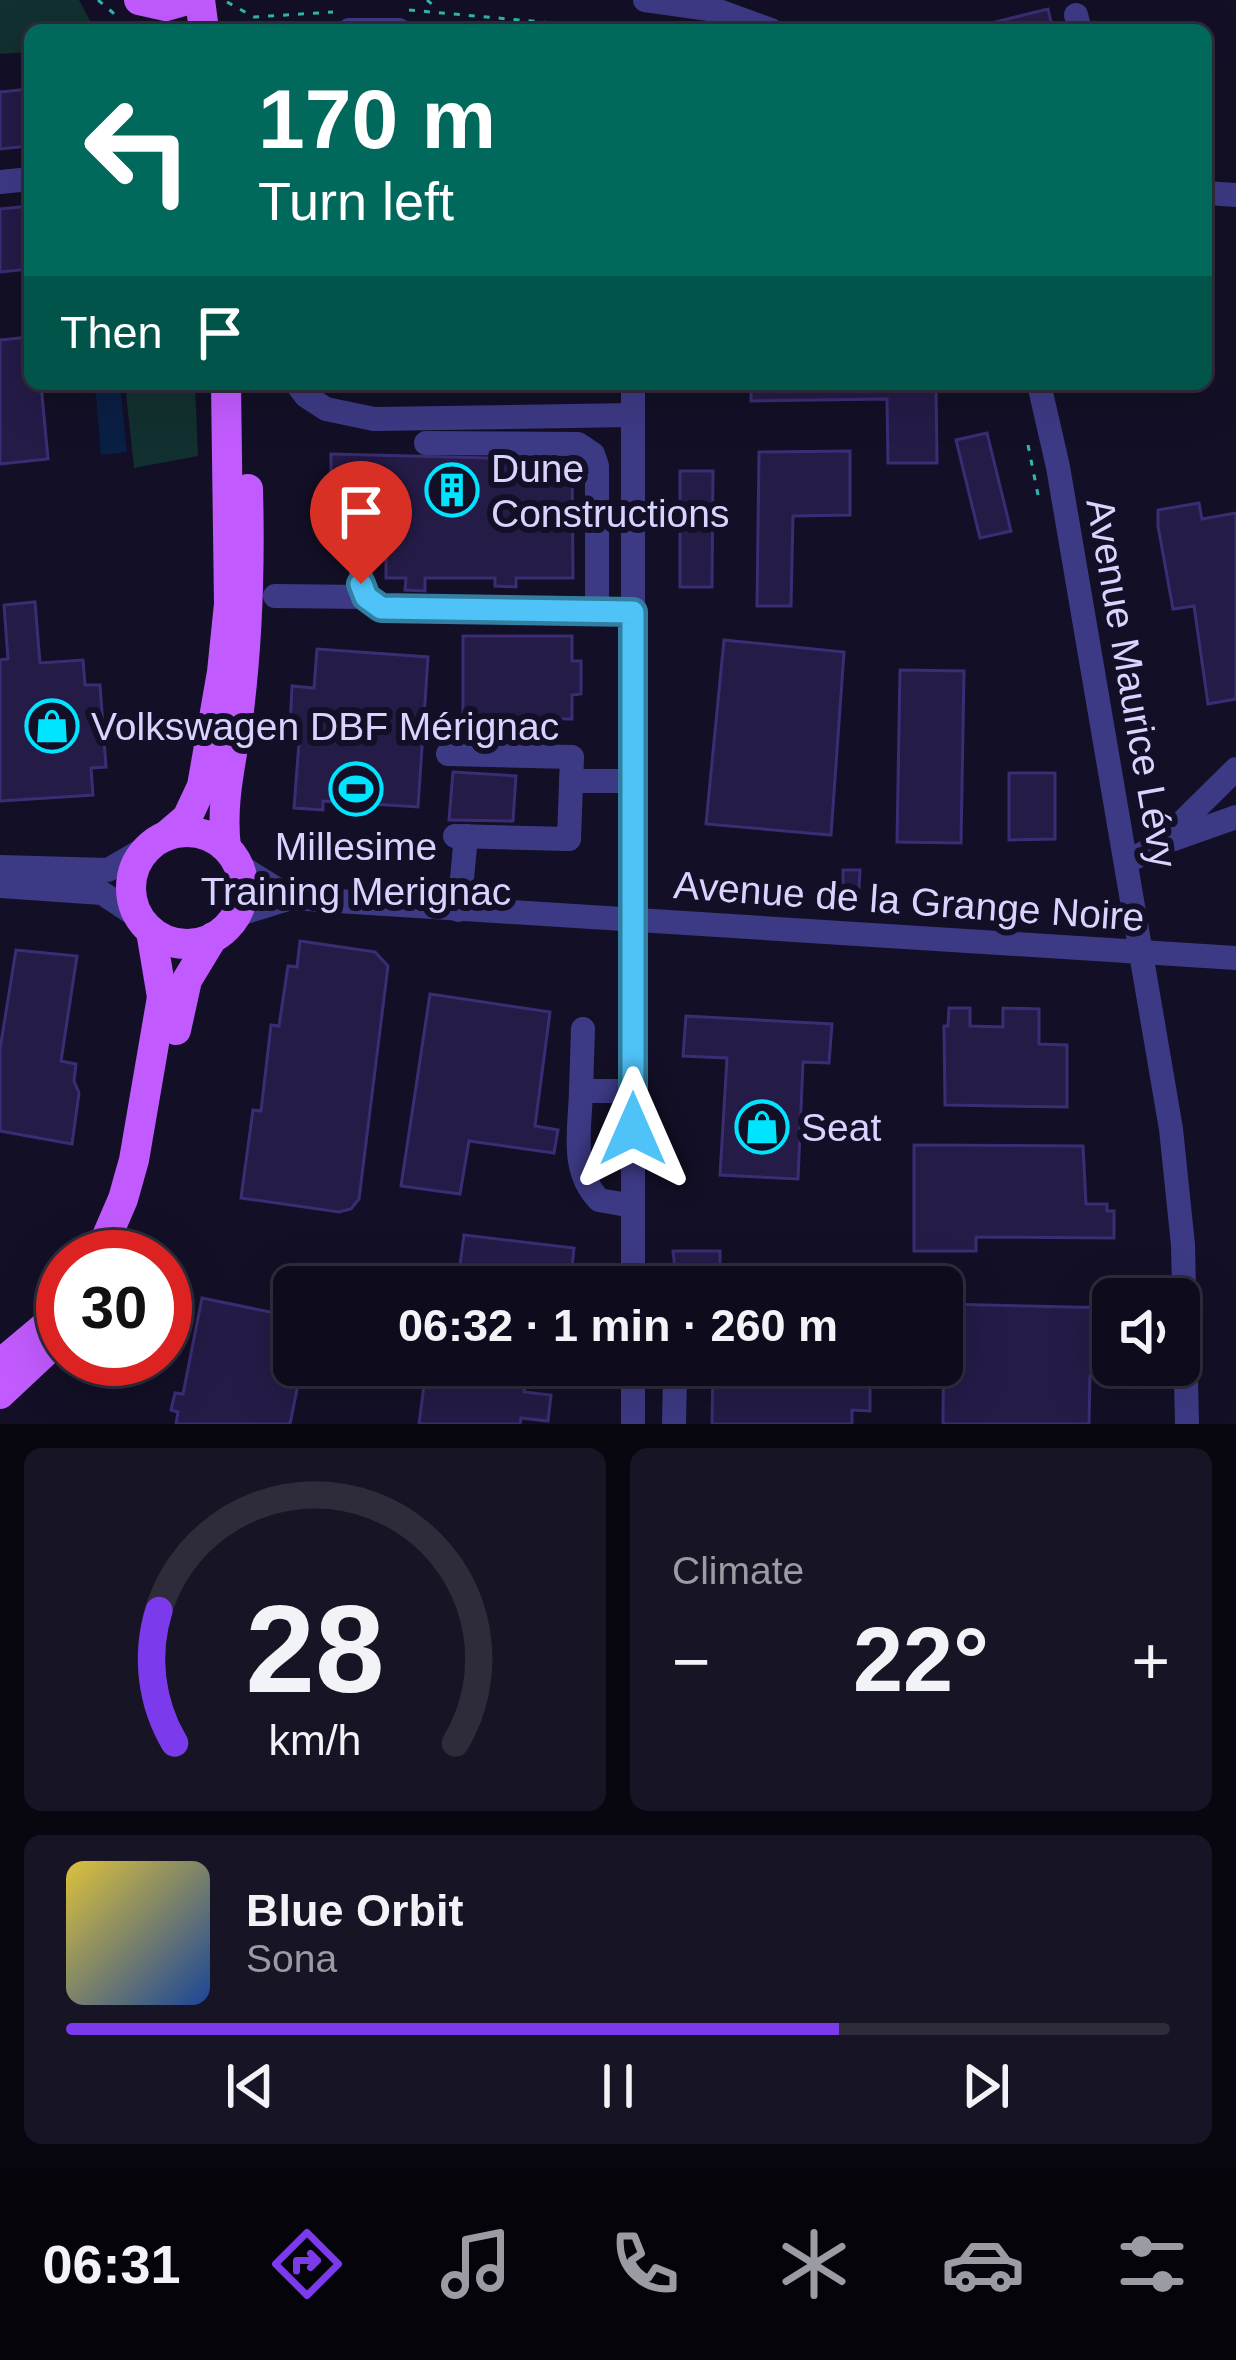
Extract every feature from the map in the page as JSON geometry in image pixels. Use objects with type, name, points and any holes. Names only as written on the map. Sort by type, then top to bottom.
[{"type":"main road","points":[[110,1230],[134,1160],[162,998],[158,951],[132,900],[131,880],[137,862],[187,818],[202,786],[222,672],[229,604],[226,390]]},
{"type":"main road","points":[[130,1230],[153,1161],[180,1000],[213,938],[236,915],[243,882],[232,856],[225,794],[249,605],[246,390]]},
{"type":"main road","points":[[157,841],[197,832],[232,856]]},
{"type":"main road","points":[[146,925],[182,944],[213,938]]},
{"type":"main road","points":[[0,1364],[36,1334]]},
{"type":"main road","points":[[0,1394],[36,1360]]},
{"type":"street","points":[[646,0],[716,10],[754,24]]},
{"type":"street","points":[[346,21],[395,20]]},
{"type":"street","points":[[301,390],[326,409],[374,419],[633,415]]},
{"type":"street","points":[[633,390],[633,1266]]},
{"type":"street","name":"Avenue Maurice Lévy","points":[[1041,390],[1171,1130],[1183,1245],[1187,1424]]},
{"type":"street","points":[[426,442],[578,444],[587,448],[597,466],[597,611]]},
{"type":"street","points":[[361,554],[366,597],[391,609],[633,612]]},
{"type":"street","points":[[275,596],[366,597]]},
{"type":"street","points":[[448,754],[572,757],[569,839],[460,836],[459,910]]},
{"type":"street","points":[[1160,844],[1236,769]]},
{"type":"street","points":[[571,782],[634,782]]},
{"type":"street","points":[[1127,862],[1160,844],[1236,817]]},
{"type":"street","points":[[0,867],[108,870],[157,841]]},
{"type":"street","name":"Avenue de la Grange Noire","points":[[232,856],[291,898]]},
{"type":"street","points":[[0,886],[102,893],[146,925]]},
{"type":"street","name":"Avenue de la Grange Noire","points":[[236,915],[291,898],[1236,958]]},
{"type":"street","points":[[583,1029],[579,1154],[583,1179],[599,1200],[633,1206]]},
{"type":"street","points":[[581,1091],[633,1090]]},
{"type":"street","points":[[633,1386],[633,1424]]},
{"type":"street","points":[[674,1424],[675,1386]]},
{"type":"path","points":[[428,0],[438,9]]},
{"type":"path","points":[[226,1],[254,17],[346,21]]},
{"type":"path","points":[[395,20],[438,9],[575,24]]},
{"type":"green space","points":[[0,0],[79,0],[92,24],[24,24],[24,52],[0,54]]},
{"type":"green space","points":[[126,390],[195,390],[198,456],[134,468]]},
{"type":"water","points":[[96,390],[121,390],[127,452],[101,455]]},
{"type":"building","points":[[1048,9],[1052,24],[987,24]]},
{"type":"building","points":[[24,90],[24,147],[0,149],[0,92]]},
{"type":"building","points":[[24,207],[24,270],[0,272],[0,209]]},
{"type":"building","points":[[24,338],[24,390],[42,390],[48,459],[0,464],[0,340]]},
{"type":"building","points":[[751,390],[936,390],[937,463],[888,463],[887,399],[751,401]]},
{"type":"building","points":[[987,433],[1011,531],[980,538],[956,440]]},
{"type":"building","points":[[850,451],[850,515],[793,516],[791,606],[757,606],[759,452]]},
{"type":"building","name":"Dune Constructions","points":[[331,454],[572,460],[573,578],[516,578],[516,587],[495,586],[495,578],[425,578],[425,591],[405,590],[406,578],[386,578],[386,526],[331,526]]},
{"type":"building","points":[[680,471],[713,471],[712,587],[680,587]]},
{"type":"building","points":[[1199,503],[1202,519],[1236,513],[1236,699],[1208,704],[1194,606],[1173,609],[1158,526],[1158,510]]},
{"type":"building","name":"Volkswagen DBF Mérignac","points":[[35,602],[40,663],[83,660],[85,685],[100,685],[106,767],[91,768],[93,795],[0,801],[0,660],[8,659],[4,605]]},
{"type":"building","points":[[463,636],[572,636],[572,661],[581,661],[581,694],[572,695],[572,719],[463,718]]},
{"type":"building","points":[[724,640],[844,652],[831,835],[706,824]]},
{"type":"building","points":[[317,649],[428,657],[418,807],[323,801],[323,810],[294,808],[300,729],[290,728],[292,686],[314,688]]},
{"type":"building","points":[[900,670],[964,671],[961,843],[897,842]]},
{"type":"building","points":[[453,772],[516,776],[513,821],[449,820]]},
{"type":"building","points":[[1009,773],[1055,773],[1055,839],[1009,840]]},
{"type":"building","points":[[843,870],[860,870],[859,888],[843,886]]},
{"type":"building","points":[[300,941],[375,952],[388,966],[359,1199],[351,1209],[339,1212],[241,1198],[253,1110],[261,1111],[271,1025],[279,1026],[288,966],[297,967]]},
{"type":"building","points":[[16,950],[77,956],[61,1061],[76,1064],[74,1081],[79,1093],[72,1144],[0,1131],[0,1049]]},
{"type":"building","points":[[430,994],[550,1012],[535,1126],[558,1130],[554,1153],[469,1141],[460,1194],[401,1186]]},
{"type":"building","points":[[949,1008],[970,1008],[970,1026],[1003,1027],[1003,1008],[1039,1009],[1039,1044],[1067,1045],[1067,1107],[945,1105],[944,1026],[948,1026]]},
{"type":"building","name":"Seat","points":[[686,1016],[832,1024],[829,1063],[803,1062],[798,1179],[720,1175],[727,1058],[683,1056]]},
{"type":"building","points":[[914,1145],[1083,1146],[1086,1204],[1107,1204],[1107,1211],[1114,1211],[1114,1238],[976,1237],[976,1251],[914,1251]]},
{"type":"building","points":[[464,1235],[574,1248],[572,1266],[460,1266]]},
{"type":"building","points":[[673,1251],[720,1251],[720,1266],[675,1266]]},
{"type":"building","points":[[202,1298],[273,1313],[273,1386],[298,1386],[290,1424],[176,1424],[178,1412],[171,1410],[175,1393],[183,1394],[185,1386],[192,1386],[192,1349]]},
{"type":"building","points":[[963,1304],[1092,1308],[1089,1424],[943,1424],[943,1386],[963,1386]]},
{"type":"building","points":[[424,1386],[525,1386],[524,1392],[551,1395],[548,1421],[521,1418],[520,1424],[419,1424]]},
{"type":"building","points":[[713,1386],[870,1386],[870,1411],[852,1410],[852,1424],[712,1424]]},
{"type":"place","name":"Dune Constructions","points":[[452,490]]},
{"type":"place","name":"Volkswagen DBF Mérignac","points":[[52,726]]},
{"type":"place","name":"Millesime Training Merignac","points":[[356,789]]},
{"type":"place","name":"Seat","points":[[762,1127]]},
{"type":"route","points":[[361,584],[366,597],[381,608],[633,612],[633,1129]]}]
